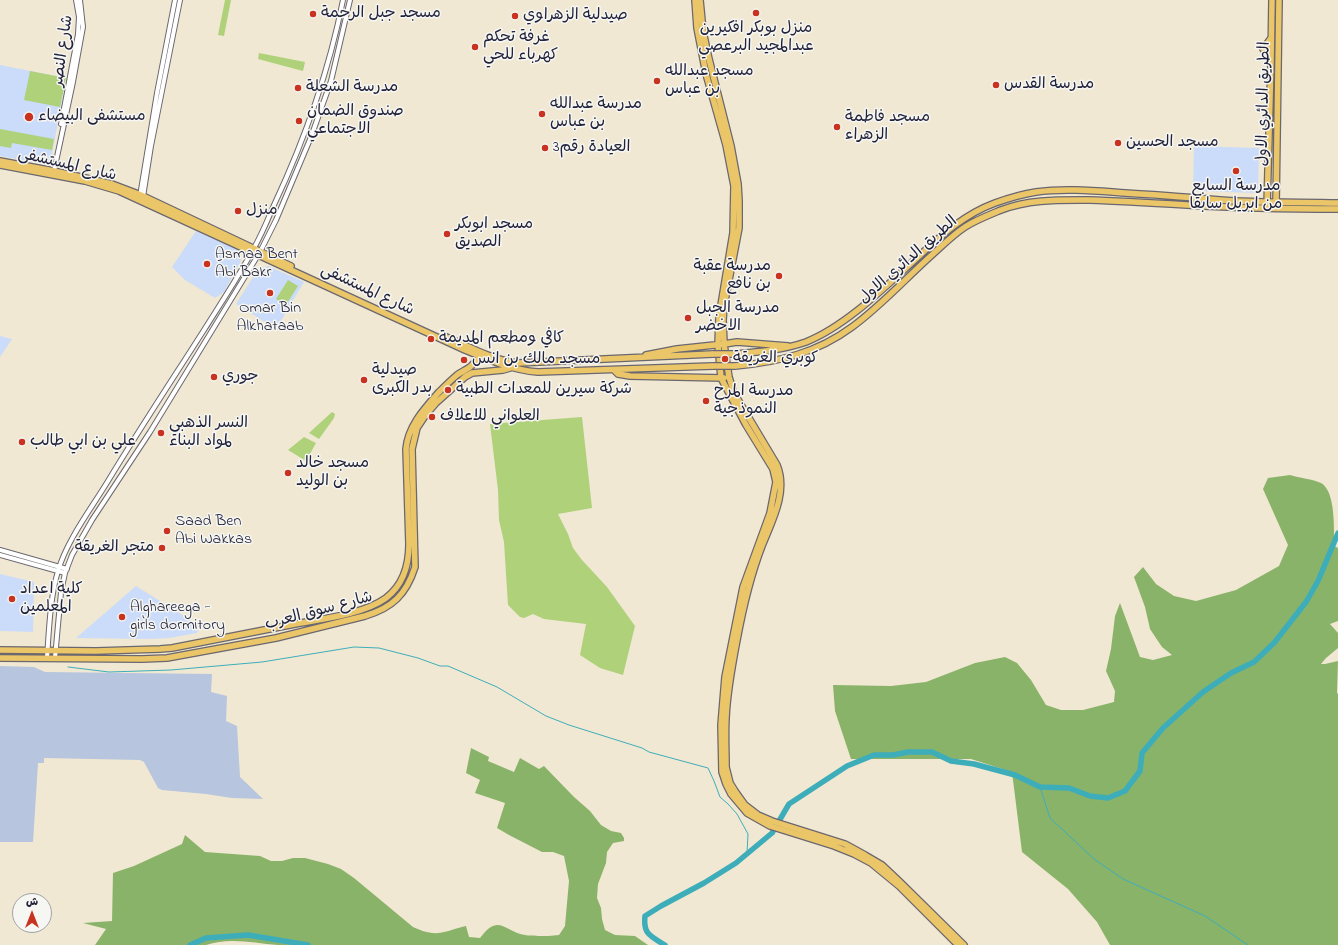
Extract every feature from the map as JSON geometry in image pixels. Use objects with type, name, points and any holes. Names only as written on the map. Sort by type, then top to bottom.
[{"type":"main road","points":[[695,0],[697,28],[706,74],[726,145],[734,186],[733,250]]},
{"type":"main road","points":[[700,0],[708,59],[731,146],[738,184],[739,220],[724,306],[721,344],[721,378],[746,425],[773,469],[776,482],[770,513],[743,587],[728,673],[724,718],[726,767],[730,783],[745,805],[771,824],[845,844],[882,865],[964,945]]},
{"type":"main road","name":"الطريق الدائري الاول","points":[[713,366],[736,366],[784,359],[816,348],[838,337],[865,316],[964,228],[1003,210],[1033,202],[1056,200],[1086,200],[1267,209],[1272,0]]},
{"type":"main road","name":"الطريق الدائري الاول","points":[[1276,209],[1279,0]]},
{"type":"main road","name":"شارع المستشفى","points":[[0,161],[97,184],[141,198],[252,251],[400,317],[488,355],[509,362],[518,363],[634,359],[735,354]]},
{"type":"main road","name":"شارع المستشفى","points":[[0,165],[53,173]]},
{"type":"main road","points":[[1255,201],[1264,196],[1268,186]]},
{"type":"main road","name":"الطريق الدائري الاول","points":[[735,354],[791,346],[805,342],[827,332],[879,291],[934,242],[966,217],[994,204],[1031,193],[1054,190],[1087,191],[1267,202]]},
{"type":"main road","points":[[1086,200],[1087,191]]},
{"type":"main road","points":[[1031,193],[1033,202]]},
{"type":"main road","points":[[1214,199],[1214,207]]},
{"type":"main road","points":[[1267,202],[1338,203]]},
{"type":"main road","points":[[1267,209],[1338,209]]},
{"type":"main road","name":"شارع المستشفى","points":[[259,254],[480,356],[510,368],[538,372],[713,366]]},
{"type":"main road","points":[[634,359],[657,352],[737,342],[791,346]]},
{"type":"main road","points":[[721,344],[734,393],[777,465],[781,477],[780,494],[776,512],[752,571],[728,673]]},
{"type":"main road","points":[[0,650],[104,650],[172,648],[363,610],[376,605],[387,598],[394,590],[402,578],[409,556],[406,449],[410,431],[426,407],[457,375],[469,368],[480,356],[488,355]]},
{"type":"main road","points":[[590,360],[590,370]]},
{"type":"main road","name":"شارع سوق العرب","points":[[0,658],[166,658],[276,638],[365,616],[388,607],[406,588],[412,578],[415,567],[412,443],[417,428],[436,403],[465,377],[472,373],[510,368]]},
{"type":"main road","points":[[614,370],[618,374],[630,376],[729,377]]},
{"type":"main road","points":[[783,827],[839,848],[871,863],[899,886],[958,945]]},
{"type":"street","name":"شارع النصر","points":[[65,111],[79,28],[76,0]]},
{"type":"street","name":"شارع النصر","points":[[53,173],[83,27],[80,0]]},
{"type":"street","points":[[141,198],[156,100],[175,0]]},
{"type":"street","points":[[141,198],[180,0]]},
{"type":"street","points":[[47,658],[53,597],[59,569],[66,551],[74,535],[225,297],[252,251],[285,182],[314,107],[324,79],[343,0]]},
{"type":"street","points":[[55,658],[61,592],[72,555],[88,526],[145,439],[259,254],[292,184],[311,137],[331,81],[350,0]]},
{"type":"street","points":[[0,550],[66,571]]},
{"type":"street","points":[[0,555],[59,569]]},
{"type":"shaded area","name":"مستشفى البيضاء","points":[[0,65],[66,78],[50,165],[0,156]]},
{"type":"shaded area","points":[[1194,146],[1259,148],[1258,193],[1193,191]]},
{"type":"shaded area","name":"ِAsmaa Bent Abi Bakr","points":[[196,231],[238,250],[241,261],[224,292],[215,298],[185,280],[172,267]]},
{"type":"shaded area","name":"Omar Bin Alkhataab","points":[[268,266],[304,282],[276,329],[236,304],[258,269]]},
{"type":"shaded area","points":[[0,336],[12,339],[0,357]]},
{"type":"shaded area","points":[[0,574],[34,582],[33,632],[0,631]]},
{"type":"shaded area","points":[[136,586],[200,626],[197,633],[169,638],[149,639],[76,638]]},
{"type":"shaded area","points":[[0,666],[34,667],[45,672],[212,674],[211,692],[227,696],[226,721],[237,726],[240,777],[263,799],[232,798],[162,790],[158,788],[144,762],[140,760],[44,758],[44,763],[38,763],[33,842],[0,842]]},
{"type":"green space","points":[[225,0],[231,0],[224,36],[218,35]]},
{"type":"green space","points":[[259,53],[305,62],[303,71],[258,59]]},
{"type":"green space","points":[[30,71],[66,78],[60,107],[24,100]]},
{"type":"green space","points":[[0,129],[54,139],[52,150],[12,143],[11,148],[0,146]]},
{"type":"green space","points":[[288,280],[298,286],[286,305],[276,299]]},
{"type":"green space","points":[[332,412],[335,414],[334,418],[319,439],[309,433]]},
{"type":"green space","points":[[582,417],[592,508],[558,514],[573,548],[607,587],[635,626],[623,675],[600,668],[580,655],[586,624],[544,619],[533,614],[524,618],[520,617],[508,605],[504,542],[499,520],[498,490],[490,424]]},
{"type":"green space","points":[[304,437],[316,443],[306,461],[288,450]]},
{"type":"green space","points":[[1290,475],[1321,483],[1326,487],[1332,502],[1334,546],[1338,548],[1338,621],[1330,624],[1338,633],[1338,648],[1321,664],[1338,661],[1338,945],[1110,945],[1097,922],[1068,889],[1022,852],[1012,772],[971,759],[851,759],[835,711],[833,685],[891,686],[926,682],[975,663],[1005,657],[1017,663],[1031,680],[1046,705],[1061,710],[1083,710],[1114,702],[1115,691],[1106,671],[1111,649],[1115,616],[1120,603],[1140,657],[1153,660],[1172,655],[1162,647],[1150,629],[1145,607],[1134,577],[1143,567],[1156,584],[1174,596],[1196,601],[1236,590],[1279,566],[1288,545],[1263,489],[1268,478]]},
{"type":"green space","points":[[471,748],[489,757],[488,761],[514,772],[520,758],[539,769],[544,766],[590,811],[601,825],[611,831],[621,833],[624,841],[613,843],[607,852],[606,863],[598,884],[597,898],[601,908],[602,919],[605,930],[615,935],[635,936],[648,945],[278,945],[224,941],[206,945],[95,945],[106,929],[83,923],[112,921],[113,873],[134,866],[182,844],[185,835],[205,852],[260,856],[271,861],[305,858],[341,869],[413,927],[428,932],[440,933],[466,926],[469,937],[480,938],[492,926],[497,925],[527,935],[559,935],[565,926],[569,881],[564,856],[553,852],[542,852],[497,828],[505,803],[475,793],[480,780],[466,773]]},
{"type":"waterway","points":[[665,945],[652,937],[646,931],[645,916],[736,863],[772,833],[789,804],[847,766],[874,755],[893,755],[908,752],[932,752],[951,761],[974,764],[1015,775],[1040,787],[1069,788],[1090,796],[1108,798],[1125,791],[1140,771],[1142,753],[1163,728],[1203,692],[1231,673],[1254,662],[1274,643],[1306,602],[1318,581],[1338,533]]},
{"type":"waterway","points":[[68,667],[109,672],[171,670],[262,662],[354,647],[379,648],[418,658],[440,666],[448,666],[497,687],[546,716],[569,725],[642,748],[649,752],[708,768],[720,797],[737,814],[748,834],[747,853]]},
{"type":"waterway","points":[[1040,787],[1050,818],[1094,859],[1123,879],[1205,916],[1248,945]]},
{"type":"waterway","points":[[190,945],[206,938],[248,935],[308,945]]},
{"type":"place","name":"منزل بوبكر افكيرين عبدالمجيد البرعصي","points":[[756,13]]},
{"type":"place","name":"مسجد جبل الرحمة","points":[[313,14]]},
{"type":"place","name":"صيدلية الزهراوي","points":[[515,16]]},
{"type":"place","name":"غرفة تحكم كهرباء للحي","points":[[475,47]]},
{"type":"place","name":"مسجد عبدالله بن عباس","points":[[657,81]]},
{"type":"place","name":"مدرسة القدس","points":[[996,85]]},
{"type":"place","name":"مدرسة الشعلة","points":[[298,88]]},
{"type":"place","name":"مدرسة عبدالله بن عباس","points":[[542,114]]},
{"type":"place","name":"مستشفى البيضاء","points":[[29,117]]},
{"type":"place","name":"صندوق الضمان الاجتماعي","points":[[299,121]]},
{"type":"place","name":"مسجد فاطمة الزهراء","points":[[837,127]]},
{"type":"place","name":"مسجد الحسين","points":[[1118,143]]},
{"type":"place","name":"3العيادة رقم","points":[[545,148]]},
{"type":"place","name":"مدرسة السابع من ابريل سابقا","points":[[1236,171]]},
{"type":"place","name":"منزل","points":[[238,211]]},
{"type":"place","name":"مسجد ابوبكر الصديق","points":[[447,234]]},
{"type":"place","name":"ِAsmaa Bent Abi Bakr","points":[[207,264]]},
{"type":"place","name":"مدرسة عقبة بن نافع","points":[[779,276]]},
{"type":"place","name":"Omar Bin Alkhataab","points":[[270,293]]},
{"type":"place","name":"مدرسة الجبل الاخضر","points":[[688,318]]},
{"type":"place","name":"كافي ومطعم المديمة","points":[[431,339]]},
{"type":"place","name":"كوبري الغريقة","points":[[725,359]]},
{"type":"place","name":"مسجد مالك بن انس","points":[[464,360]]},
{"type":"place","name":"جوري","points":[[214,377]]},
{"type":"place","name":"صيدلية بدر الكبرى","points":[[364,380]]},
{"type":"place","name":"شركة سيرين للمعدات الطبية","points":[[448,390]]},
{"type":"place","name":"مدرسة المرح النموذجية","points":[[706,401]]},
{"type":"place","name":"العلواني للاعلاف","points":[[432,417]]},
{"type":"place","name":"النسر الذهبي لمواد البناء","points":[[161,433]]},
{"type":"place","name":"علي بن ابي طالب","points":[[22,442]]},
{"type":"place","name":"مسجد خالد بن الوليد","points":[[288,473]]},
{"type":"place","name":"Saad Ben Abi Wakkas","points":[[167,531]]},
{"type":"place","name":"متجر الغريقة","points":[[162,548]]},
{"type":"place","name":"كلية اعداد المعلمين","points":[[12,599]]},
{"type":"place","name":"Alghareega - girls dormitory","points":[[122,617]]}]
